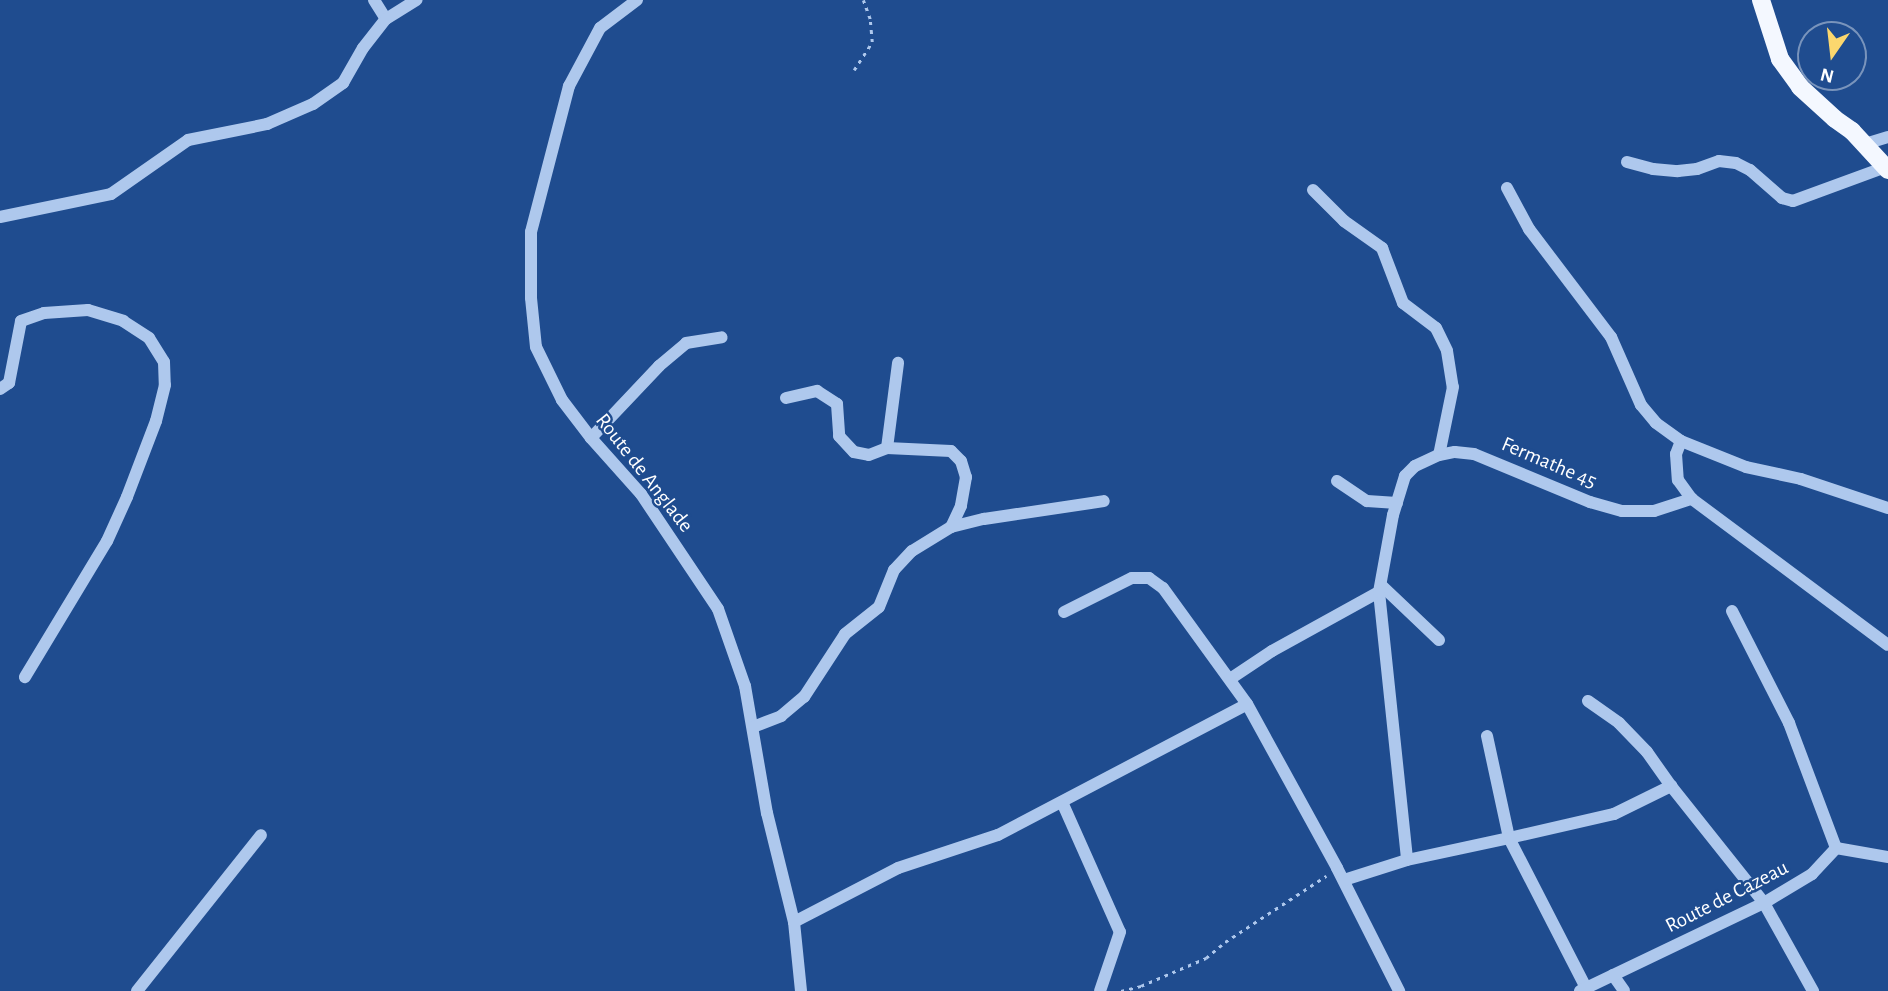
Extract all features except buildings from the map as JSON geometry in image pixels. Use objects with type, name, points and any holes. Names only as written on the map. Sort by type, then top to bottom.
[{"type":"main road","points":[[1761,0],[1780,59],[1800,87],[1865,144],[1887,169]]},
{"type":"street","points":[[374,0],[386,19]]},
{"type":"street","points":[[0,218],[111,194],[188,140],[267,124],[313,104],[343,83],[363,48],[386,19],[415,0]]},
{"type":"street","name":"Route de Anglade","points":[[637,0],[600,28],[569,86],[531,232],[531,298],[536,347],[562,400],[591,438],[642,494],[718,609],[745,686],[767,813],[794,922],[801,991]]},
{"type":"street","points":[[1865,144],[1888,137]]},
{"type":"street","points":[[1627,162],[1653,169],[1678,171],[1697,169],[1719,162],[1736,163],[1750,170],[1782,198],[1793,201],[1887,169]]},
{"type":"street","points":[[1507,188],[1529,229],[1611,337],[1641,405],[1656,423],[1681,441],[1746,467],[1801,480],[1888,509]]},
{"type":"street","points":[[1313,190],[1344,222],[1382,248],[1403,303],[1436,328],[1447,351],[1453,387],[1439,455]]},
{"type":"street","points":[[0,389],[9,383],[21,321],[44,313],[88,310],[123,321],[149,338],[164,362],[165,384],[156,421],[127,497],[107,541],[25,677]]},
{"type":"street","points":[[591,438],[659,366],[686,343],[722,337]]},
{"type":"street","points":[[887,448],[898,363]]},
{"type":"street","points":[[786,398],[817,391],[837,404],[839,436],[854,452],[869,455],[887,448],[951,451],[961,461],[966,477],[961,506],[951,527]]},
{"type":"street","points":[[1681,441],[1676,454],[1678,480],[1692,499],[1888,645]]},
{"type":"street","name":"Fermathe 45","points":[[1407,860],[1380,589],[1405,476],[1415,466],[1439,455],[1474,454],[1590,502],[1622,511],[1654,511],[1692,499]]},
{"type":"street","points":[[1337,481],[1367,501],[1397,503]]},
{"type":"street","points":[[753,727],[781,716],[804,697],[845,635],[879,607],[894,570],[912,551],[951,527],[984,519],[1104,501]]},
{"type":"street","points":[[1064,612],[1132,578],[1149,578],[1163,588],[1247,704],[1344,880],[1399,991]]},
{"type":"street","points":[[1230,679],[1272,651],[1380,589],[1439,640]]},
{"type":"street","points":[[1732,611],[1789,723],[1836,848],[1888,858]]},
{"type":"street","points":[[1588,701],[1619,723],[1647,752],[1764,903],[1813,991]]},
{"type":"street","points":[[794,922],[898,868],[998,835],[1247,704]]},
{"type":"street","points":[[1487,736],[1509,838],[1583,989]]},
{"type":"street","points":[[1344,880],[1407,860],[1614,814],[1671,786]]},
{"type":"street","points":[[1062,802],[1120,932],[1100,991]]},
{"type":"street","points":[[137,991],[261,835]]},
{"type":"street","name":"Route de Cazeau","points":[[1583,989],[1764,903],[1812,874],[1836,848]]},
{"type":"street","points":[[1614,975],[1625,991]]},
{"type":"path","points":[[854,70],[872,42],[870,19],[863,0]]},
{"type":"path","points":[[1121,991],[1141,986],[1206,958],[1337,868]]}]
